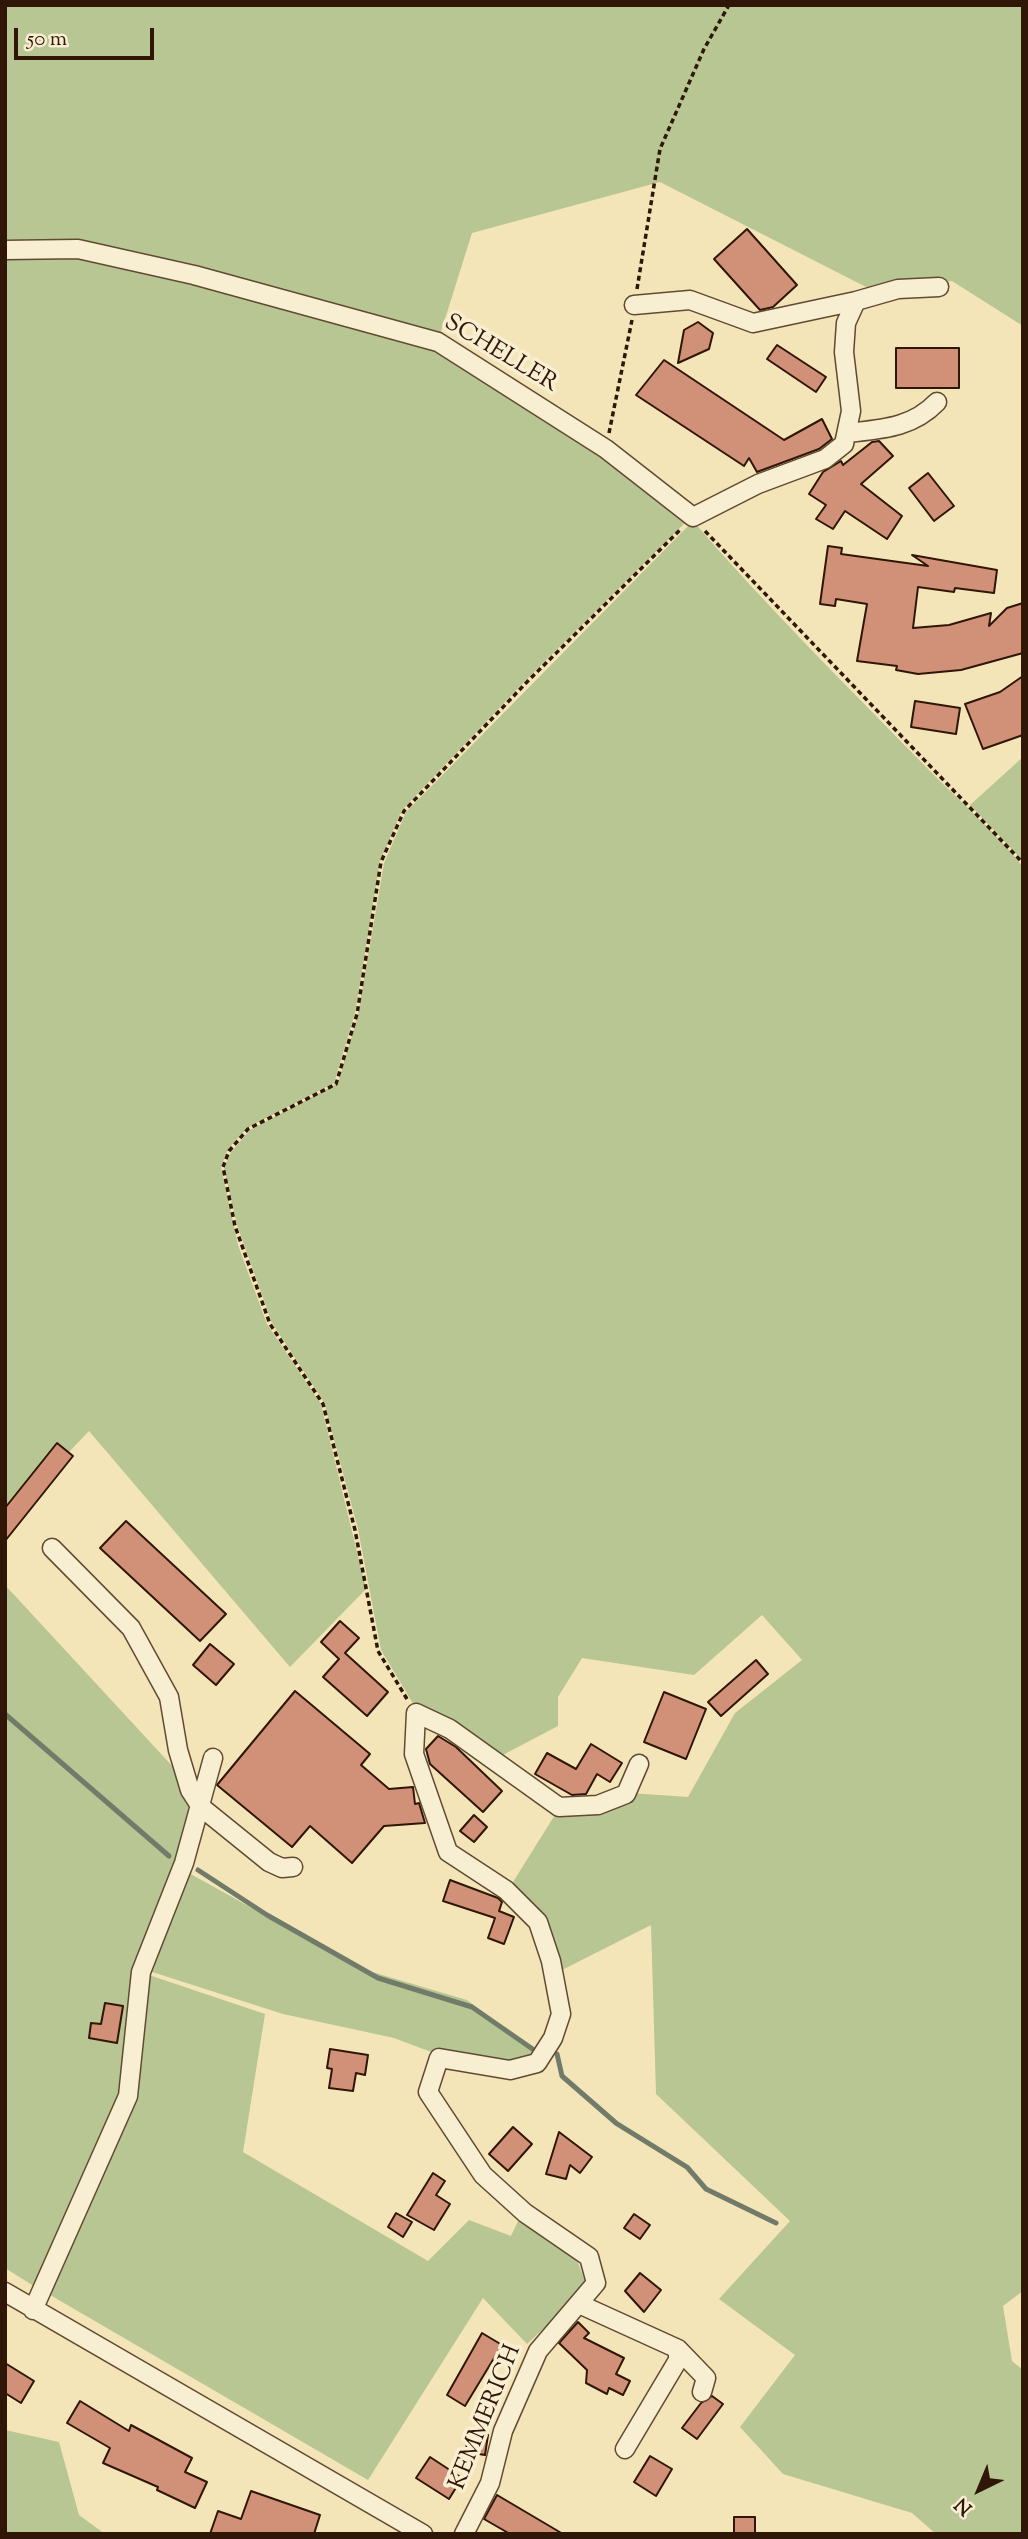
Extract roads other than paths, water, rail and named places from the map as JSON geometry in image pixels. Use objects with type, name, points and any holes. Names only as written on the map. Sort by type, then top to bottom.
[{"type":"street","name":"SCHELLER","points":[[5,250],[78,249],[194,275],[438,342],[606,449],[693,517],[758,484],[825,459],[844,444],[847,433]]},
{"type":"street","points":[[634,305],[690,300],[753,323],[898,289],[939,287]]},
{"type":"street","points":[[856,300],[845,333],[844,352],[851,411],[847,433],[902,426],[923,417],[937,402]]},
{"type":"street","points":[[52,1548],[131,1628],[169,1697],[178,1750],[190,1790],[201,1807],[269,1862],[282,1867],[293,1867]]},
{"type":"street","name":"KEMMERICH","points":[[464,2534],[490,2483],[503,2431],[538,2351],[596,2283],[589,2257],[525,2213],[483,2175],[428,2092],[439,2058],[510,2070],[537,2063],[553,2038],[561,2014],[551,1961],[538,1922],[506,1890],[448,1852],[414,1755],[416,1713],[450,1729],[559,1807],[598,1805],[626,1794],[639,1763]]},
{"type":"street","points":[[33,2310],[128,2096],[141,1972],[184,1863],[213,1758]]},
{"type":"street","points":[[5,2292],[424,2534]]},
{"type":"street","points":[[579,2304],[678,2349],[706,2378],[702,2392]]},
{"type":"street","points":[[625,2449],[678,2360],[678,2349]]},
{"type":"waterway","points":[[5,1714],[169,1856]]},
{"type":"waterway","points":[[198,1870],[267,1915],[378,1978],[472,2007],[534,2050]]},
{"type":"waterway","points":[[557,2054],[562,2076],[616,2123],[687,2167],[706,2189],[776,2223]]}]
